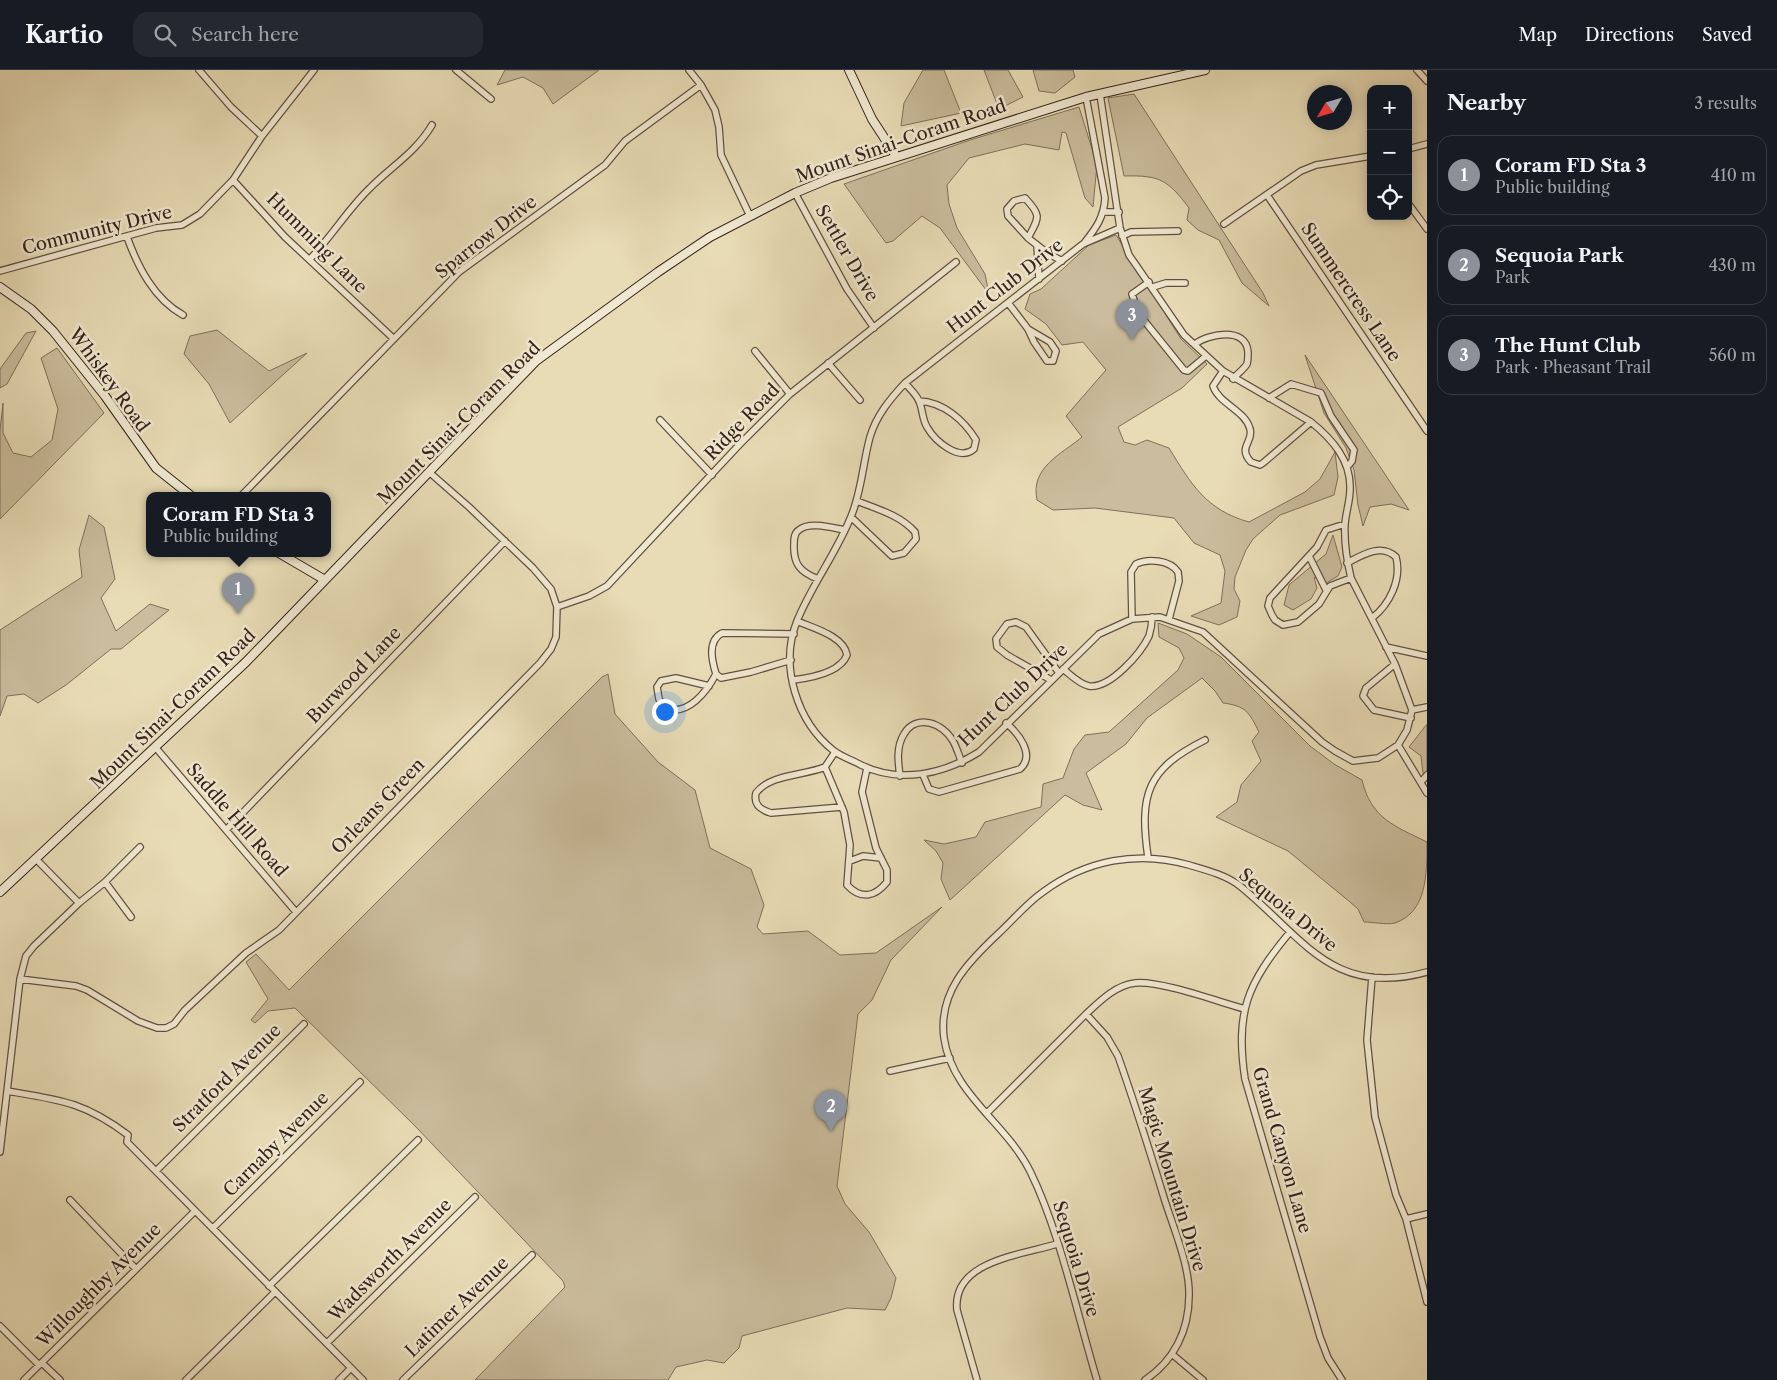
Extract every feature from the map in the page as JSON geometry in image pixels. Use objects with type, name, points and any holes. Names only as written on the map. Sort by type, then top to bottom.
[{"type":"main road","points":[[849,70],[872,119],[896,156]]},
{"type":"main road","name":"Mount Sinai-Coram Road","points":[[0,892],[246,662],[536,361],[658,272],[710,237],[796,193],[896,156],[1086,97],[1205,70]]},
{"type":"main road","name":"Whiskey Road","points":[[0,287],[31,309],[54,331],[94,382],[156,468],[186,492]]},
{"type":"main road","points":[[286,557],[325,580]]},
{"type":"street","points":[[199,70],[231,107],[262,136]]},
{"type":"street","points":[[233,180],[262,136],[314,70]]},
{"type":"street","points":[[456,70],[491,99]]},
{"type":"street","points":[[690,70],[715,110],[721,156],[750,216]]},
{"type":"street","points":[[1416,70],[1427,81]]},
{"type":"street","name":"Sparrow Drive","points":[[245,492],[459,272],[605,165],[625,140],[701,85]]},
{"type":"street","points":[[1100,94],[1120,228],[1129,255],[1184,334],[1206,356],[1233,379],[1311,422],[1335,444],[1347,467],[1350,486],[1345,524],[1347,563],[1351,578],[1395,664],[1412,710],[1411,718],[1398,745],[1427,793]]},
{"type":"street","name":"Hunt Club Drive","points":[[1084,244],[1099,224],[1103,212],[1104,198],[1086,97]]},
{"type":"street","points":[[310,259],[329,239],[371,187],[422,143],[432,125]]},
{"type":"street","points":[[1412,147],[1427,144]]},
{"type":"street","points":[[1224,224],[1290,178],[1316,165],[1367,157]]},
{"type":"street","name":"Humming Lane","points":[[233,180],[279,231],[394,339]]},
{"type":"street","name":"Community Drive","points":[[0,271],[156,228],[182,225],[200,214],[233,180]]},
{"type":"street","name":"Settler Drive","points":[[796,193],[847,289],[874,328]]},
{"type":"street","name":"Summercress Lane","points":[[1267,195],[1427,431]]},
{"type":"street","points":[[1028,238],[1038,220],[1038,216],[1024,198],[1006,209],[1008,216],[1028,238],[1062,261]]},
{"type":"street","points":[[1412,208],[1427,229]]},
{"type":"street","points":[[1103,212],[1118,212]]},
{"type":"street","name":"Hunt Club Drive","points":[[1120,228],[1084,244],[905,383],[887,402],[871,435],[857,500],[851,517],[797,621],[791,660],[793,680],[803,713],[813,730],[835,752],[867,768],[900,776],[923,775],[962,763],[979,752],[1006,723],[1099,634],[1132,619],[1152,617],[1169,619],[1203,632],[1322,742],[1353,761],[1370,761],[1386,754],[1398,745]]},
{"type":"street","points":[[1122,236],[1131,232],[1178,231]]},
{"type":"street","points":[[127,237],[142,272],[168,306],[183,315]]},
{"type":"street","points":[[1037,245],[1039,279]]},
{"type":"street","name":"Ridge Road","points":[[557,607],[589,596],[607,586],[790,394],[956,262]]},
{"type":"street","points":[[1185,283],[1151,284],[1132,294],[1138,313],[1184,370],[1188,371],[1206,356]]},
{"type":"street","points":[[1009,304],[1028,329],[1040,353],[1047,361],[1053,361],[1056,354],[1054,348],[1040,334],[1028,329]]},
{"type":"street","points":[[1195,344],[1212,336],[1223,334],[1238,337],[1244,342],[1248,348],[1247,363],[1233,379]]},
{"type":"street","points":[[755,351],[790,394]]},
{"type":"street","points":[[828,363],[860,400]]},
{"type":"street","points":[[1223,371],[1213,386],[1217,394],[1248,424],[1251,434],[1245,446],[1245,452],[1251,462],[1260,465],[1311,422]]},
{"type":"street","points":[[905,383],[919,401],[924,420],[933,435],[960,454],[968,454],[974,449],[976,440],[958,419],[934,404],[919,401]]},
{"type":"street","points":[[1268,398],[1291,384],[1320,393],[1330,416],[1354,450],[1352,461],[1347,467]]},
{"type":"street","points":[[660,420],[712,475]]},
{"type":"street","name":"Orleans Green","points":[[20,980],[76,986],[138,1021],[157,1028],[166,1028],[174,1024],[185,1010],[246,953],[279,930],[540,663],[551,649],[556,637],[557,607],[551,589],[544,579],[469,506],[428,472]]},
{"type":"street","points":[[851,517],[892,556],[904,553],[916,539],[915,532],[892,514],[857,500]]},
{"type":"street","points":[[1345,524],[1326,530],[1320,542],[1309,556],[1270,598],[1268,606],[1275,620],[1284,625],[1298,622],[1319,604],[1326,590],[1351,578]]},
{"type":"street","points":[[818,579],[806,574],[797,566],[794,554],[795,535],[798,530],[806,527],[845,530]]},
{"type":"street","name":"Burwood Lane","points":[[226,830],[505,541]]},
{"type":"street","points":[[1347,563],[1373,551],[1386,552],[1396,557],[1398,562],[1395,583],[1390,599],[1387,605],[1372,618]]},
{"type":"street","points":[[1309,556],[1326,590]]},
{"type":"street","points":[[1132,619],[1131,572],[1136,564],[1146,561],[1170,565],[1178,572],[1179,582],[1169,619]]},
{"type":"street","points":[[1051,680],[1000,650],[996,639],[1004,627],[1016,622],[1026,627],[1061,671],[1088,686],[1110,680],[1125,666],[1145,642],[1151,627],[1152,617]]},
{"type":"street","points":[[793,680],[805,679],[835,667],[843,662],[847,655],[843,646],[836,640],[797,621]]},
{"type":"street","points":[[709,686],[676,678],[661,681],[657,687],[659,699],[669,710],[679,709],[695,701],[709,686],[716,674],[712,650],[716,640],[722,633],[794,634]]},
{"type":"street","points":[[1386,646],[1427,656]]},
{"type":"street","points":[[716,674],[721,678],[730,677],[791,660]]},
{"type":"street","points":[[1395,664],[1366,688],[1363,696],[1374,710],[1411,718]]},
{"type":"street","points":[[1412,710],[1427,707]]},
{"type":"street","points":[[900,776],[898,758],[901,740],[908,728],[917,722],[932,723],[948,734],[962,763]]},
{"type":"street","points":[[923,775],[929,789],[939,792],[1020,769],[1026,761],[1026,750],[1016,731],[1006,723]]},
{"type":"street","points":[[1148,857],[1145,815],[1149,789],[1167,763],[1182,752],[1205,740]]},
{"type":"street","name":"Saddle Hill Road","points":[[156,748],[296,912]]},
{"type":"street","points":[[835,752],[824,767],[811,773],[764,784],[756,793],[756,804],[761,810],[771,813],[842,807]]},
{"type":"street","points":[[824,767],[842,807],[850,845],[847,885],[859,895],[867,896],[878,893],[888,882],[887,870],[880,858],[862,792],[867,768]]},
{"type":"street","points":[[1420,782],[1427,775]]},
{"type":"street","points":[[0,1152],[20,980],[26,956],[34,946],[79,903],[105,882],[140,847]]},
{"type":"street","points":[[850,861],[863,856],[880,858]]},
{"type":"street","name":"Sequoia Drive","points":[[1097,1380],[1057,1244],[1039,1191],[1028,1167],[987,1113],[961,1083],[945,1041],[944,1008],[960,975],[978,952],[1041,893],[1066,876],[1089,865],[1148,857],[1176,861],[1210,871],[1237,884],[1315,955],[1332,965],[1372,977],[1391,979],[1427,972]]},
{"type":"street","points":[[36,859],[79,903]]},
{"type":"street","points":[[105,882],[131,916]]},
{"type":"street","name":"Grand Canyon Lane","points":[[1290,932],[1264,964],[1245,1009],[1241,1026],[1240,1047],[1245,1079],[1320,1337],[1328,1358],[1342,1380]]},
{"type":"street","points":[[1372,977],[1367,1040],[1375,1117],[1396,1195],[1406,1219],[1427,1302]]},
{"type":"street","points":[[987,1113],[1086,1014],[1115,991],[1135,983],[1151,983],[1245,1009]]},
{"type":"street","name":"Magic Mountain Drive","points":[[1086,1014],[1107,1037],[1118,1056],[1173,1223],[1188,1280],[1187,1318],[1181,1339],[1173,1355],[1146,1380]]},
{"type":"street","name":"Stratford Avenue","points":[[156,1171],[304,1024]]},
{"type":"street","points":[[890,1071],[950,1058]]},
{"type":"street","name":"Carnaby Avenue","points":[[213,1228],[360,1082]]},
{"type":"street","points":[[7,1091],[62,1100],[92,1111],[128,1135],[127,1142],[363,1380]]},
{"type":"street","points":[[269,1286],[418,1140]]},
{"type":"street","name":"Wadsworth Avenue","points":[[327,1343],[475,1197]]},
{"type":"street","points":[[70,1200],[136,1269]]},
{"type":"street","name":"Willoughby Avenue","points":[[24,1380],[195,1211]]},
{"type":"street","points":[[1406,1219],[1427,1214]]},
{"type":"street","points":[[977,1380],[956,1302],[962,1284],[972,1272],[986,1265],[1057,1244]]},
{"type":"street","name":"Latimer Avenue","points":[[403,1380],[532,1255]]},
{"type":"street","points":[[186,1380],[275,1292]]},
{"type":"street","points":[[0,1326],[60,1380]]},
{"type":"street","points":[[1173,1355],[1203,1380]]},
{"type":"street","points":[[340,1380],[351,1368]]},
{"type":"shaded area","points":[[505,70],[599,70],[553,104],[543,88],[523,77],[497,85]]},
{"type":"shaded area","points":[[923,70],[944,70],[961,113],[901,126],[904,103]]},
{"type":"shaded area","points":[[984,70],[1008,70],[1023,97],[999,109]]},
{"type":"shaded area","points":[[1033,70],[1073,70],[1075,77],[1055,93],[1039,91]]},
{"type":"shaded area","points":[[1134,94],[1263,293],[1269,306],[1242,283],[1219,240],[1198,230],[1187,220],[1189,208],[1169,185],[1155,178],[1124,176],[1108,98]]},
{"type":"shaded area","points":[[1079,107],[1097,165],[1093,207],[1085,198],[1066,133],[1062,132],[1059,150],[1025,144],[969,158],[947,185],[949,204],[957,228],[985,274],[989,294],[940,228],[922,216],[893,241],[886,243],[844,184],[970,140]]},
{"type":"shaded area","points":[[1116,235],[1181,339],[1207,364],[1182,388],[1118,427],[1124,442],[1135,445],[1147,440],[1169,448],[1201,494],[1221,510],[1249,522],[1305,492],[1320,479],[1335,452],[1338,477],[1334,495],[1280,515],[1253,539],[1246,550],[1235,577],[1234,589],[1240,601],[1237,617],[1219,625],[1191,616],[1221,603],[1225,571],[1220,555],[1194,543],[1174,518],[1095,508],[1053,510],[1037,500],[1036,489],[1038,479],[1043,470],[1049,462],[1082,437],[1066,416],[1106,370],[1083,342],[1062,345],[1046,324],[1025,309],[1030,294],[1041,289],[1089,245]]},
{"type":"shaded area","points":[[217,330],[269,371],[307,353],[230,423],[209,384],[184,354],[190,336]]},
{"type":"shaded area","points":[[36,331],[7,384],[0,388],[0,369],[26,333]]},
{"type":"shaded area","points":[[57,348],[104,413],[0,519],[0,430],[3,403],[3,433],[13,453],[31,457],[52,440],[58,409],[41,358]]},
{"type":"shaded area","points":[[1305,355],[1409,510],[1391,504],[1370,507],[1363,526],[1358,505],[1354,470],[1346,448],[1324,413]]},
{"type":"shaded area","points":[[89,515],[104,527],[115,579],[101,598],[116,631],[150,604],[169,610],[121,649],[111,649],[66,685],[38,703],[24,694],[7,696],[0,716],[0,630],[82,577],[79,550]]},
{"type":"shaded area","points":[[1333,535],[1342,567],[1338,576],[1326,583],[1314,577],[1317,588],[1311,599],[1293,610],[1284,605],[1289,585],[1326,554]]},
{"type":"shaded area","points":[[1158,623],[1187,634],[1221,657],[1310,746],[1334,764],[1362,780],[1371,803],[1378,812],[1394,825],[1427,842],[1423,890],[1414,910],[1406,918],[1391,924],[1364,922],[1358,909],[1288,851],[1216,817],[1237,802],[1241,785],[1261,761],[1252,741],[1259,732],[1246,711],[1237,706],[1223,703],[1215,691],[1202,678],[1147,718],[1126,744],[1086,773],[1102,810],[1083,805],[1065,795],[950,900],[941,879],[943,863],[936,851],[924,840],[944,844],[976,837],[985,822],[1041,807],[1043,784],[1063,778],[1074,749],[1085,735],[1109,732],[1178,670],[1184,658],[1179,648],[1159,637]]},
{"type":"shaded area","points":[[608,674],[615,714],[658,762],[695,790],[710,848],[751,869],[764,905],[757,927],[763,934],[808,931],[840,955],[876,953],[942,907],[891,960],[872,1000],[858,1014],[837,1186],[845,1204],[869,1232],[896,1278],[891,1298],[885,1310],[847,1308],[742,1336],[739,1348],[724,1363],[707,1360],[676,1367],[668,1380],[475,1380],[565,1287],[563,1281],[415,1126],[295,1008],[268,1011],[255,1023],[251,1020],[268,999],[246,962],[256,954],[289,990],[602,677]]},
{"type":"shaded area","points":[[1427,724],[1427,781],[1423,773],[1421,756],[1409,747]]},
{"type":"place","name":"The Hunt Club","points":[[1132,340]]},
{"type":"place","name":"Coram FD Sta 3","points":[[238,614]]},
{"type":"place","name":"Sequoia Park","points":[[831,1131]]}]
